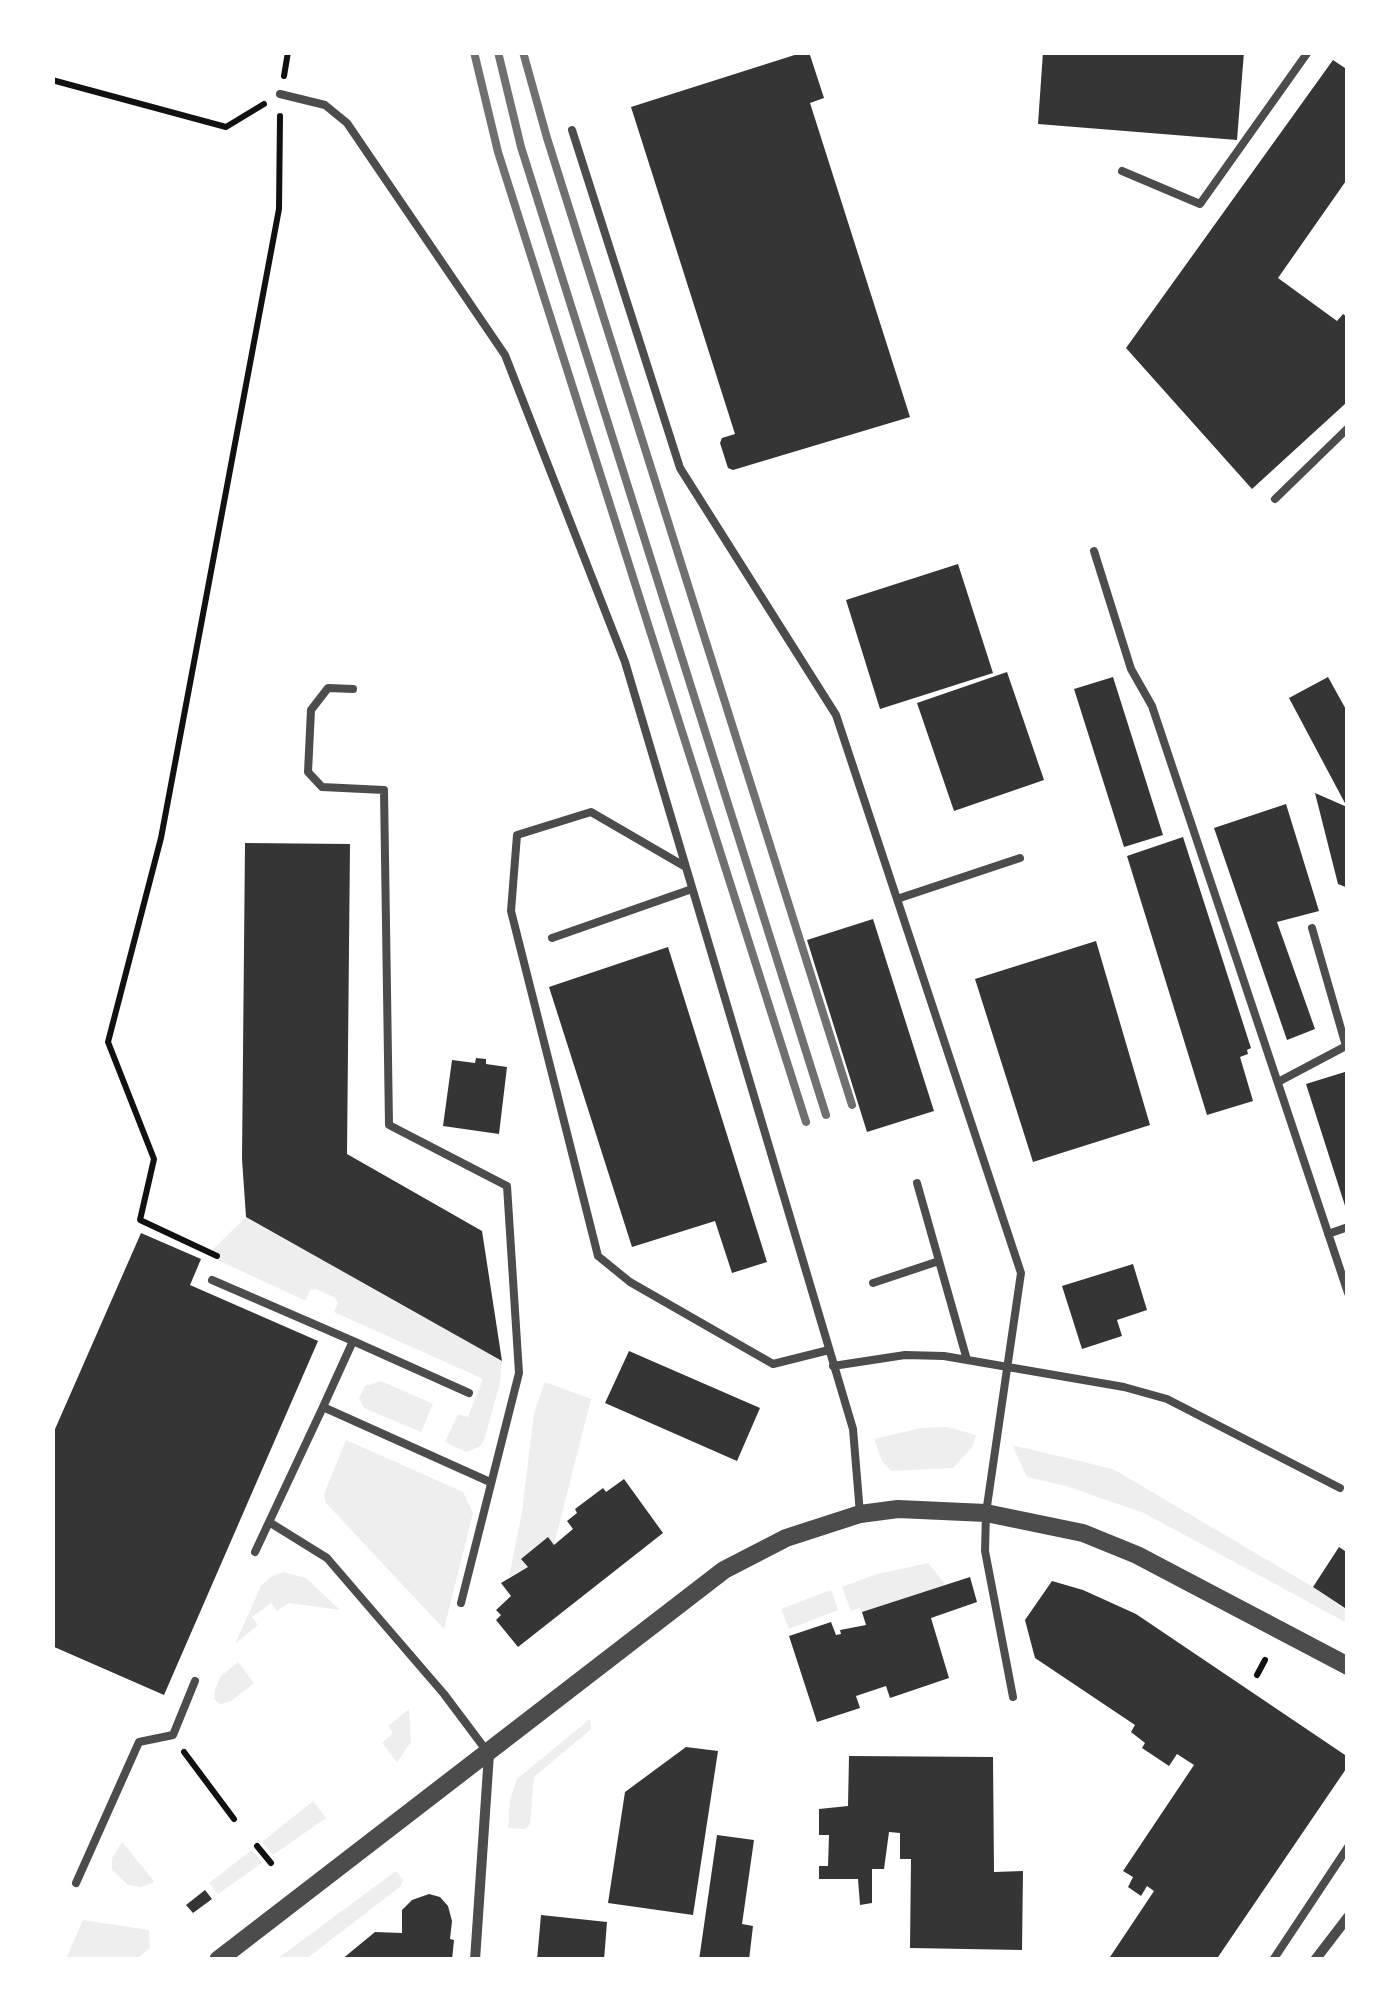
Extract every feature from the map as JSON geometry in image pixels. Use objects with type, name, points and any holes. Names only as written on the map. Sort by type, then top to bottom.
[{"type":"street","points":[[218,1960],[724,1570],[786,1538],[860,1514],[898,1509],[986,1513],[1083,1534],[1137,1555],[1348,1666]]},
{"type":"street","points":[[475,1960],[489,1754]]},
{"type":"street","points":[[1315,1960],[1348,1917]]},
{"type":"lane","points":[[1122,171],[1200,204],[1308,52]]},
{"type":"lane","points":[[280,94],[325,105],[348,123],[505,356],[625,662],[853,1430],[860,1514]]},
{"type":"lane","points":[[572,130],[680,468],[836,715],[1022,1274],[986,1513],[985,1551],[1013,1697]]},
{"type":"lane","points":[[1276,499],[1348,428]]},
{"type":"lane","points":[[1094,551],[1131,669],[1152,706],[1348,1293]]},
{"type":"lane","points":[[354,690],[328,688],[311,710],[308,772],[322,787],[384,790],[389,1124],[507,1186],[518,1373],[462,1602]]},
{"type":"lane","points":[[686,867],[592,812],[517,835],[511,911],[598,1256],[630,1282],[773,1364],[829,1350]]},
{"type":"lane","points":[[897,900],[1020,858]]},
{"type":"lane","points":[[552,938],[692,889]]},
{"type":"lane","points":[[1278,1082],[1346,1046],[1312,928]]},
{"type":"lane","points":[[916,1183],[968,1360]]},
{"type":"lane","points":[[1328,1234],[1348,1228]]},
{"type":"lane","points":[[872,1283],[939,1261]]},
{"type":"lane","points":[[212,1280],[469,1393]]},
{"type":"lane","points":[[254,1552],[354,1340]]},
{"type":"lane","points":[[834,1366],[905,1356],[968,1360],[1124,1387],[1167,1399],[1340,1488]]},
{"type":"lane","points":[[324,1408],[490,1482]]},
{"type":"lane","points":[[268,1522],[327,1558],[444,1694],[489,1754]]},
{"type":"lane","points":[[76,1883],[140,1742],[173,1736],[196,1682]]},
{"type":"lane","points":[[1273,1960],[1348,1847]]},
{"type":"path","points":[[212,1280],[221,1258],[140,1220],[154,1160],[108,1042],[160,838],[280,208],[280,94],[288,52]]},
{"type":"path","points":[[52,80],[226,126],[280,94]]},
{"type":"path","points":[[1257,1674],[1265,1660]]},
{"type":"path","points":[[173,1736],[234,1818]]},
{"type":"path","points":[[256,1846],[271,1863]]},
{"type":"shaded area","points":[[246,1217],[502,1361],[500,1383],[479,1447],[466,1452],[445,1442],[458,1414],[468,1417],[483,1379],[334,1312],[338,1303],[335,1298],[316,1289],[310,1290],[306,1301],[207,1255]]},
{"type":"shaded area","points":[[381,1381],[433,1404],[421,1432],[364,1408],[359,1398],[365,1386]]},
{"type":"shaded area","points":[[545,1382],[591,1399],[554,1545],[548,1538],[522,1559],[528,1567],[509,1577],[522,1512],[534,1413]]},
{"type":"shaded area","points":[[947,1427],[976,1435],[972,1447],[953,1468],[891,1471],[882,1461],[874,1439],[921,1428]]},
{"type":"shaded area","points":[[346,1440],[463,1492],[473,1513],[444,1629],[326,1503],[324,1494]]},
{"type":"shaded area","points":[[1012,1445],[1113,1469],[1313,1587],[1347,1610],[1347,1623],[1144,1513],[1027,1477]]},
{"type":"shaded area","points":[[928,1563],[946,1585],[862,1612],[860,1608],[851,1611],[842,1587],[877,1574]]},
{"type":"shaded area","points":[[283,1572],[306,1578],[340,1610],[289,1603],[277,1611],[271,1603],[252,1617],[258,1625],[235,1644],[261,1586]]},
{"type":"shaded area","points":[[831,1590],[838,1610],[789,1629],[781,1609]]},
{"type":"shaded area","points":[[238,1662],[254,1683],[230,1702],[220,1704],[214,1699],[215,1689],[221,1676]]},
{"type":"shaded area","points":[[409,1709],[411,1742],[397,1762],[382,1743],[393,1733],[388,1726]]},
{"type":"shaded area","points":[[590,1719],[591,1729],[534,1777],[530,1824],[525,1829],[508,1828],[510,1799],[517,1779]]},
{"type":"shaded area","points":[[313,1801],[326,1818],[273,1855],[262,1842]]},
{"type":"shaded area","points":[[122,1842],[153,1883],[128,1885],[112,1870],[112,1858]]},
{"type":"shaded area","points":[[252,1850],[262,1863],[218,1894],[209,1883]]},
{"type":"shaded area","points":[[396,1871],[403,1880],[401,1886],[306,1959],[277,1959]]},
{"type":"shaded area","points":[[83,1920],[149,1930],[150,1948],[137,1959],[66,1959]]},
{"type":"building","points":[[809,52],[824,98],[810,103],[910,417],[733,470],[728,468],[720,443],[722,438],[735,434],[631,107]]},
{"type":"building","points":[[1043,52],[1244,52],[1237,140],[1038,124]]},
{"type":"building","points":[[1333,60],[1348,70],[1348,178],[1278,278],[1337,321],[1343,314],[1348,318],[1346,403],[1252,489],[1126,348]]},
{"type":"building","points":[[958,564],[993,673],[880,709],[846,600]]},
{"type":"building","points":[[1007,672],[1044,780],[954,811],[917,703]]},
{"type":"building","points":[[1113,677],[1163,835],[1124,847],[1074,689]]},
{"type":"building","points":[[1328,677],[1348,713],[1348,888],[1338,884],[1315,793],[1347,807],[1289,698]]},
{"type":"building","points":[[1286,804],[1319,911],[1277,922],[1315,1029],[1287,1040],[1214,828]]},
{"type":"building","points":[[1183,837],[1251,1048],[1240,1057],[1253,1101],[1207,1115],[1127,856]]},
{"type":"building","points":[[245,843],[350,844],[347,1154],[482,1231],[502,1361],[246,1217],[242,1159]]},
{"type":"building","points":[[873,919],[934,1111],[867,1132],[807,940]]},
{"type":"building","points":[[1096,941],[1150,1125],[1033,1162],[975,979]]},
{"type":"building","points":[[668,947],[767,1262],[732,1273],[715,1221],[632,1247],[549,987]]},
{"type":"building","points":[[476,1058],[507,1067],[499,1134],[443,1126],[452,1060],[475,1063]]},
{"type":"building","points":[[1348,1071],[1348,1212],[1347,1212],[1306,1084]]},
{"type":"building","points":[[141,1233],[201,1259],[190,1285],[318,1341],[164,1695],[52,1646],[52,1436]]},
{"type":"building","points":[[1133,1264],[1147,1310],[1117,1320],[1122,1336],[1082,1349],[1062,1286]]},
{"type":"building","points":[[629,1351],[760,1408],[737,1461],[605,1403]]},
{"type":"building","points":[[624,1479],[663,1533],[518,1647],[496,1620],[501,1615],[496,1610],[511,1596],[501,1583],[528,1567],[521,1559],[548,1537],[554,1545],[573,1529],[567,1521],[577,1513],[575,1509],[603,1488],[606,1492]]},
{"type":"building","points":[[1339,1547],[1348,1553],[1348,1610],[1313,1587]]},
{"type":"building","points":[[970,1577],[977,1602],[931,1618],[949,1678],[890,1698],[886,1686],[856,1696],[860,1708],[817,1722],[789,1636],[831,1622],[836,1635],[841,1634],[840,1630],[866,1625],[862,1612]]},
{"type":"building","points":[[1052,1581],[1136,1614],[1348,1757],[1348,1766],[1216,1960],[1108,1960],[1154,1891],[1147,1886],[1141,1896],[1128,1887],[1133,1877],[1123,1871],[1194,1765],[1177,1754],[1169,1766],[1142,1748],[1145,1743],[1131,1732],[1135,1725],[1035,1658],[1025,1620]]},
{"type":"building","points":[[686,1747],[718,1751],[693,1915],[608,1903],[625,1792]]},
{"type":"building","points":[[849,1756],[993,1757],[994,1872],[1023,1871],[1022,1950],[910,1948],[911,1859],[900,1859],[900,1833],[889,1832],[884,1869],[872,1869],[872,1903],[860,1905],[858,1879],[819,1879],[819,1866],[828,1866],[829,1835],[819,1835],[819,1809],[848,1806]]},
{"type":"building","points":[[717,1835],[754,1840],[742,1924],[753,1926],[749,1960],[699,1960]]},
{"type":"building","points":[[205,1890],[212,1899],[193,1913],[186,1905]]},
{"type":"building","points":[[429,1894],[440,1897],[448,1906],[452,1921],[450,1939],[454,1940],[452,1960],[341,1960],[375,1932],[402,1933],[402,1910],[412,1900]]},
{"type":"building","points":[[541,1915],[607,1922],[604,1960],[537,1960]]},
{"type":"railway","points":[[474,52],[498,152],[806,1122]]},
{"type":"railway","points":[[498,52],[521,147],[826,1115]]},
{"type":"railway","points":[[523,52],[852,1105]]}]
